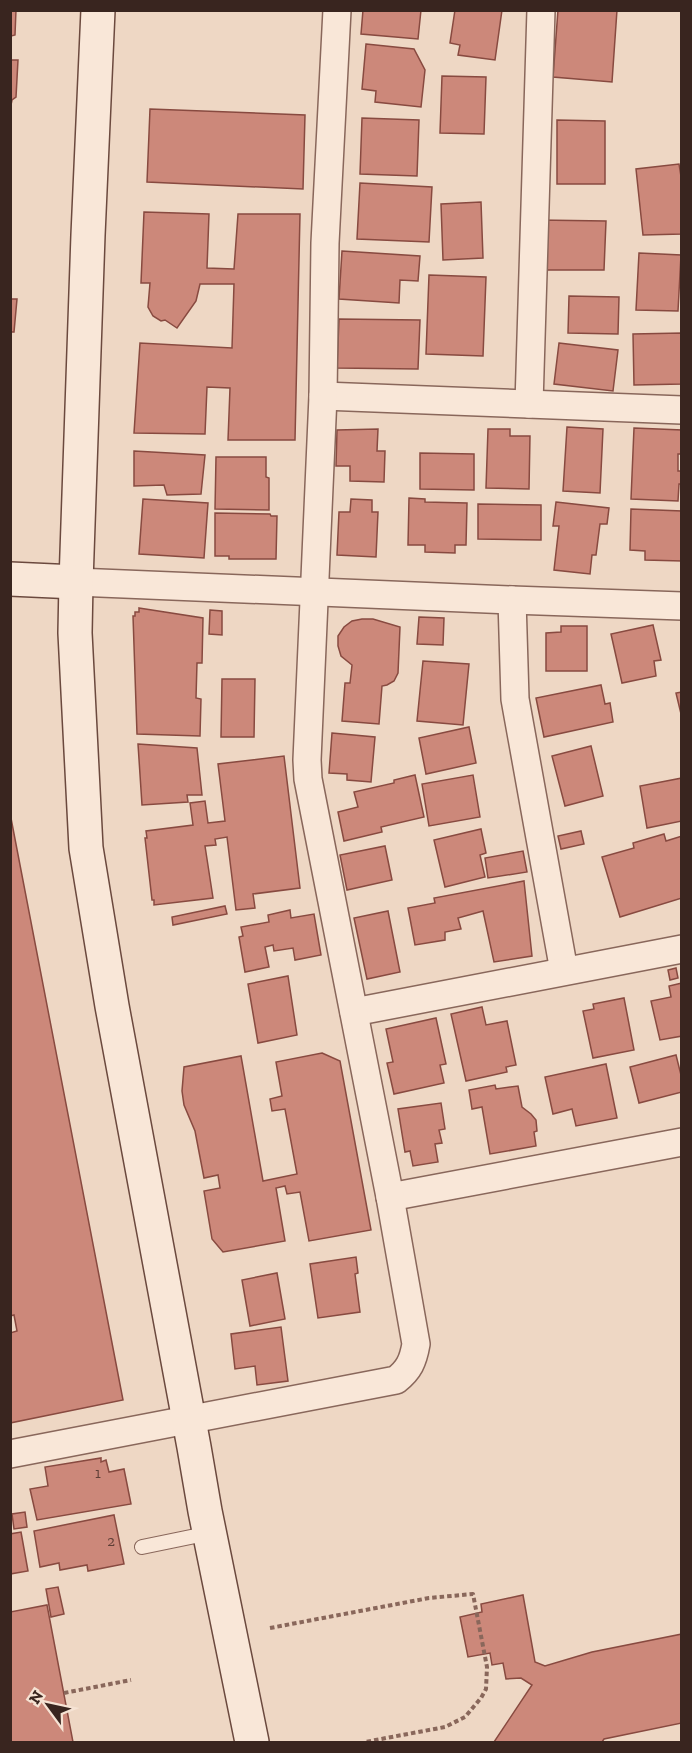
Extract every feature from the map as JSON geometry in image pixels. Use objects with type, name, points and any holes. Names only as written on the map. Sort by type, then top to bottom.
[{"type":"street","points":[[98,10],[87,247],[75,633],[86,848],[112,1006],[210,1533],[252,1743]]},
{"type":"street","points":[[10,1454],[396,1380],[406,1372],[413,1359],[416,1344],[390,1197],[306,760],[323,396],[325,243],[337,10]]},
{"type":"street","points":[[529,404],[541,10]]},
{"type":"street","points":[[323,396],[681,410]]},
{"type":"street","points":[[10,579],[681,606]]},
{"type":"street","points":[[512,600],[515,699],[564,971]]},
{"type":"street","points":[[354,1012],[681,949]]},
{"type":"street","points":[[390,1197],[681,1142]]},
{"type":"lane","points":[[142,1547],[210,1533]]},
{"type":"path","points":[[270,1628],[429,1598],[473,1594],[484,1634],[487,1667],[486,1689],[478,1703],[465,1717],[445,1727],[365,1743]]},
{"type":"path","points":[[64,1693],[131,1680]]},
{"type":"building","points":[[10,10],[16,10],[15,35],[11,36],[10,43]]},
{"type":"building","points":[[363,10],[421,10],[418,39],[361,34]]},
{"type":"building","points":[[455,10],[502,10],[495,60],[458,55],[460,45],[450,43]]},
{"type":"building","points":[[558,10],[617,10],[612,82],[553,77]]},
{"type":"building","points":[[366,44],[414,49],[425,70],[421,107],[375,102],[376,91],[362,89]]},
{"type":"building","points":[[10,60],[18,60],[16,97],[12,100],[10,110]]},
{"type":"building","points":[[442,76],[486,77],[484,134],[440,133]]},
{"type":"building","points":[[150,109],[305,115],[303,189],[147,182]]},
{"type":"building","points":[[362,118],[419,120],[417,176],[360,174]]},
{"type":"building","points":[[557,120],[605,121],[605,184],[557,184]]},
{"type":"building","points":[[679,164],[682,183],[682,234],[643,235],[636,169]]},
{"type":"building","points":[[360,183],[432,187],[429,242],[357,239]]},
{"type":"building","points":[[481,202],[483,258],[443,260],[441,204]]},
{"type":"building","points":[[144,212],[209,214],[207,268],[234,269],[238,214],[300,214],[295,440],[228,440],[230,388],[207,387],[205,434],[134,433],[140,343],[232,348],[234,284],[200,284],[196,301],[177,328],[153,316],[148,307],[150,283],[141,283]]},
{"type":"building","points":[[538,220],[606,221],[604,270],[539,270]]},
{"type":"building","points":[[342,251],[420,256],[418,281],[400,280],[399,303],[339,299]]},
{"type":"building","points":[[639,253],[681,255],[678,311],[636,310]]},
{"type":"building","points":[[429,275],[486,277],[483,356],[426,354]]},
{"type":"building","points":[[569,296],[619,297],[618,334],[568,333]]},
{"type":"building","points":[[10,299],[17,299],[14,332],[10,332]]},
{"type":"building","points":[[339,319],[420,320],[418,369],[337,368]]},
{"type":"building","points":[[682,333],[682,384],[634,385],[633,334]]},
{"type":"building","points":[[559,343],[618,350],[613,391],[554,384]]},
{"type":"building","points":[[567,427],[603,429],[600,493],[563,491]]},
{"type":"building","points":[[634,428],[682,430],[682,454],[678,454],[678,471],[682,471],[682,484],[679,484],[678,501],[631,499]]},
{"type":"building","points":[[378,429],[377,451],[385,451],[384,482],[350,481],[350,466],[336,466],[337,430]]},
{"type":"building","points":[[488,429],[510,429],[510,436],[530,436],[529,489],[486,488]]},
{"type":"building","points":[[134,451],[205,455],[201,494],[167,495],[164,485],[134,486]]},
{"type":"building","points":[[420,453],[474,454],[474,490],[420,489]]},
{"type":"building","points":[[216,457],[266,457],[266,477],[269,478],[269,510],[215,509]]},
{"type":"building","points":[[409,498],[425,499],[425,502],[467,503],[466,545],[455,545],[455,553],[425,552],[425,545],[408,545]]},
{"type":"building","points":[[143,499],[208,503],[204,558],[139,554]]},
{"type":"building","points":[[351,499],[372,500],[372,512],[378,512],[376,557],[337,555],[339,512],[350,512]]},
{"type":"building","points":[[556,502],[609,508],[607,524],[600,524],[596,555],[592,555],[590,574],[554,570],[559,526],[553,526]]},
{"type":"building","points":[[478,504],[541,505],[541,540],[478,539]]},
{"type":"building","points":[[631,509],[682,511],[682,561],[645,560],[645,551],[630,550]]},
{"type":"building","points":[[215,513],[277,516],[276,559],[229,559],[229,556],[215,556]]},
{"type":"building","points":[[139,608],[203,618],[202,663],[197,663],[196,698],[201,699],[200,736],[137,734],[133,616],[135,612],[139,612]]},
{"type":"building","points":[[210,610],[222,611],[222,635],[209,634]]},
{"type":"building","points":[[419,617],[444,618],[443,645],[417,644]]},
{"type":"building","points":[[373,619],[400,627],[398,673],[394,681],[382,686],[379,724],[342,721],[345,683],[350,683],[352,665],[341,656],[338,636],[352,621]]},
{"type":"building","points":[[653,625],[661,660],[654,661],[656,676],[622,683],[611,634]]},
{"type":"building","points":[[561,626],[587,626],[587,671],[546,671],[546,633],[561,632]]},
{"type":"building","points":[[423,661],[469,664],[463,725],[417,721]]},
{"type":"building","points":[[222,679],[255,679],[254,737],[221,737]]},
{"type":"building","points":[[601,685],[605,704],[610,703],[613,722],[544,737],[536,698]]},
{"type":"building","points":[[682,692],[682,718],[676,693]]},
{"type":"building","points":[[469,727],[476,763],[426,774],[419,738]]},
{"type":"building","points":[[332,733],[375,737],[371,782],[347,780],[347,774],[329,773]]},
{"type":"building","points":[[138,744],[197,748],[202,795],[187,795],[188,802],[142,805]]},
{"type":"building","points":[[591,746],[603,796],[565,806],[552,756]]},
{"type":"building","points":[[284,756],[300,888],[253,894],[255,908],[236,910],[227,837],[215,839],[216,845],[205,846],[213,898],[154,905],[146,831],[193,825],[190,803],[205,801],[208,823],[225,821],[218,764]]},
{"type":"building","points":[[415,775],[424,817],[381,827],[382,832],[344,841],[338,812],[358,807],[354,792],[394,783],[394,780]]},
{"type":"building","points":[[473,775],[480,817],[429,826],[422,784]]},
{"type":"building","points":[[682,778],[682,821],[647,828],[640,786]]},
{"type":"building","points":[[10,813],[123,1400],[10,1423],[10,1333],[17,1331],[14,1315],[10,1316]]},
{"type":"building","points":[[481,829],[486,853],[480,855],[485,877],[445,887],[434,840]]},
{"type":"building","points":[[581,831],[584,844],[561,849],[558,836]]},
{"type":"building","points":[[664,834],[666,841],[682,836],[682,898],[620,917],[602,857],[634,848],[633,843]]},
{"type":"building","points":[[385,846],[392,880],[347,890],[340,855]]},
{"type":"building","points":[[523,851],[527,872],[488,878],[485,858]]},
{"type":"building","points":[[524,881],[532,956],[494,962],[483,911],[458,918],[461,929],[445,932],[445,940],[415,945],[408,908],[435,903],[434,898]]},
{"type":"building","points":[[225,906],[227,914],[173,925],[172,917]]},
{"type":"building","points":[[290,910],[291,918],[314,914],[321,955],[295,960],[293,948],[274,951],[273,945],[265,947],[269,967],[245,972],[239,937],[243,936],[241,927],[269,922],[268,915]]},
{"type":"building","points":[[388,911],[400,972],[367,979],[354,918]]},
{"type":"building","points":[[676,968],[678,978],[670,980],[668,970]]},
{"type":"building","points":[[288,976],[297,1035],[258,1043],[248,984]]},
{"type":"building","points":[[682,983],[682,1036],[660,1040],[651,1001],[671,997],[669,986]]},
{"type":"building","points":[[624,998],[634,1050],[593,1058],[583,1011],[594,1009],[593,1004]]},
{"type":"building","points":[[482,1007],[486,1025],[507,1021],[516,1065],[506,1067],[507,1072],[466,1081],[451,1014]]},
{"type":"building","points":[[436,1018],[446,1064],[440,1065],[444,1083],[394,1094],[387,1063],[393,1062],[386,1029]]},
{"type":"building","points":[[322,1053],[340,1061],[371,1230],[309,1241],[300,1192],[287,1194],[285,1186],[276,1188],[285,1241],[223,1252],[212,1239],[204,1191],[220,1188],[218,1175],[204,1178],[195,1131],[184,1105],[182,1091],[184,1067],[241,1056],[263,1181],[297,1174],[285,1109],[272,1111],[270,1099],[282,1096],[276,1062]]},
{"type":"building","points":[[676,1055],[682,1079],[682,1092],[639,1103],[630,1067]]},
{"type":"building","points":[[606,1064],[617,1118],[576,1126],[572,1109],[553,1114],[545,1077]]},
{"type":"building","points":[[495,1085],[496,1089],[518,1086],[522,1107],[536,1120],[537,1131],[534,1132],[536,1146],[490,1154],[482,1107],[472,1109],[469,1090]]},
{"type":"building","points":[[441,1103],[445,1129],[439,1130],[442,1143],[435,1144],[438,1162],[413,1166],[410,1151],[405,1152],[398,1109]]},
{"type":"building","points":[[356,1257],[358,1273],[355,1274],[360,1312],[318,1318],[310,1264]]},
{"type":"building","points":[[277,1273],[285,1319],[250,1326],[242,1280]]},
{"type":"building","points":[[281,1327],[288,1381],[257,1385],[255,1366],[235,1369],[231,1334]]},
{"type":"building","points":[[101,1458],[101,1462],[106,1460],[109,1472],[124,1469],[131,1504],[37,1520],[30,1489],[48,1486],[45,1467]]},
{"type":"building","points":[[25,1512],[27,1527],[14,1529],[12,1514]]},
{"type":"building","points":[[114,1515],[124,1564],[88,1571],[87,1565],[60,1570],[59,1563],[40,1567],[34,1531]]},
{"type":"building","points":[[21,1532],[28,1571],[10,1574],[10,1534]]},
{"type":"building","points":[[58,1587],[64,1614],[51,1617],[46,1589]]},
{"type":"building","points":[[523,1595],[535,1662],[545,1666],[592,1652],[682,1634],[682,1723],[604,1739],[602,1742],[494,1742],[532,1685],[521,1678],[506,1679],[503,1663],[492,1665],[490,1653],[468,1657],[460,1617],[482,1612],[481,1604]]},
{"type":"building","points":[[47,1605],[73,1742],[10,1742],[10,1612]]}]
